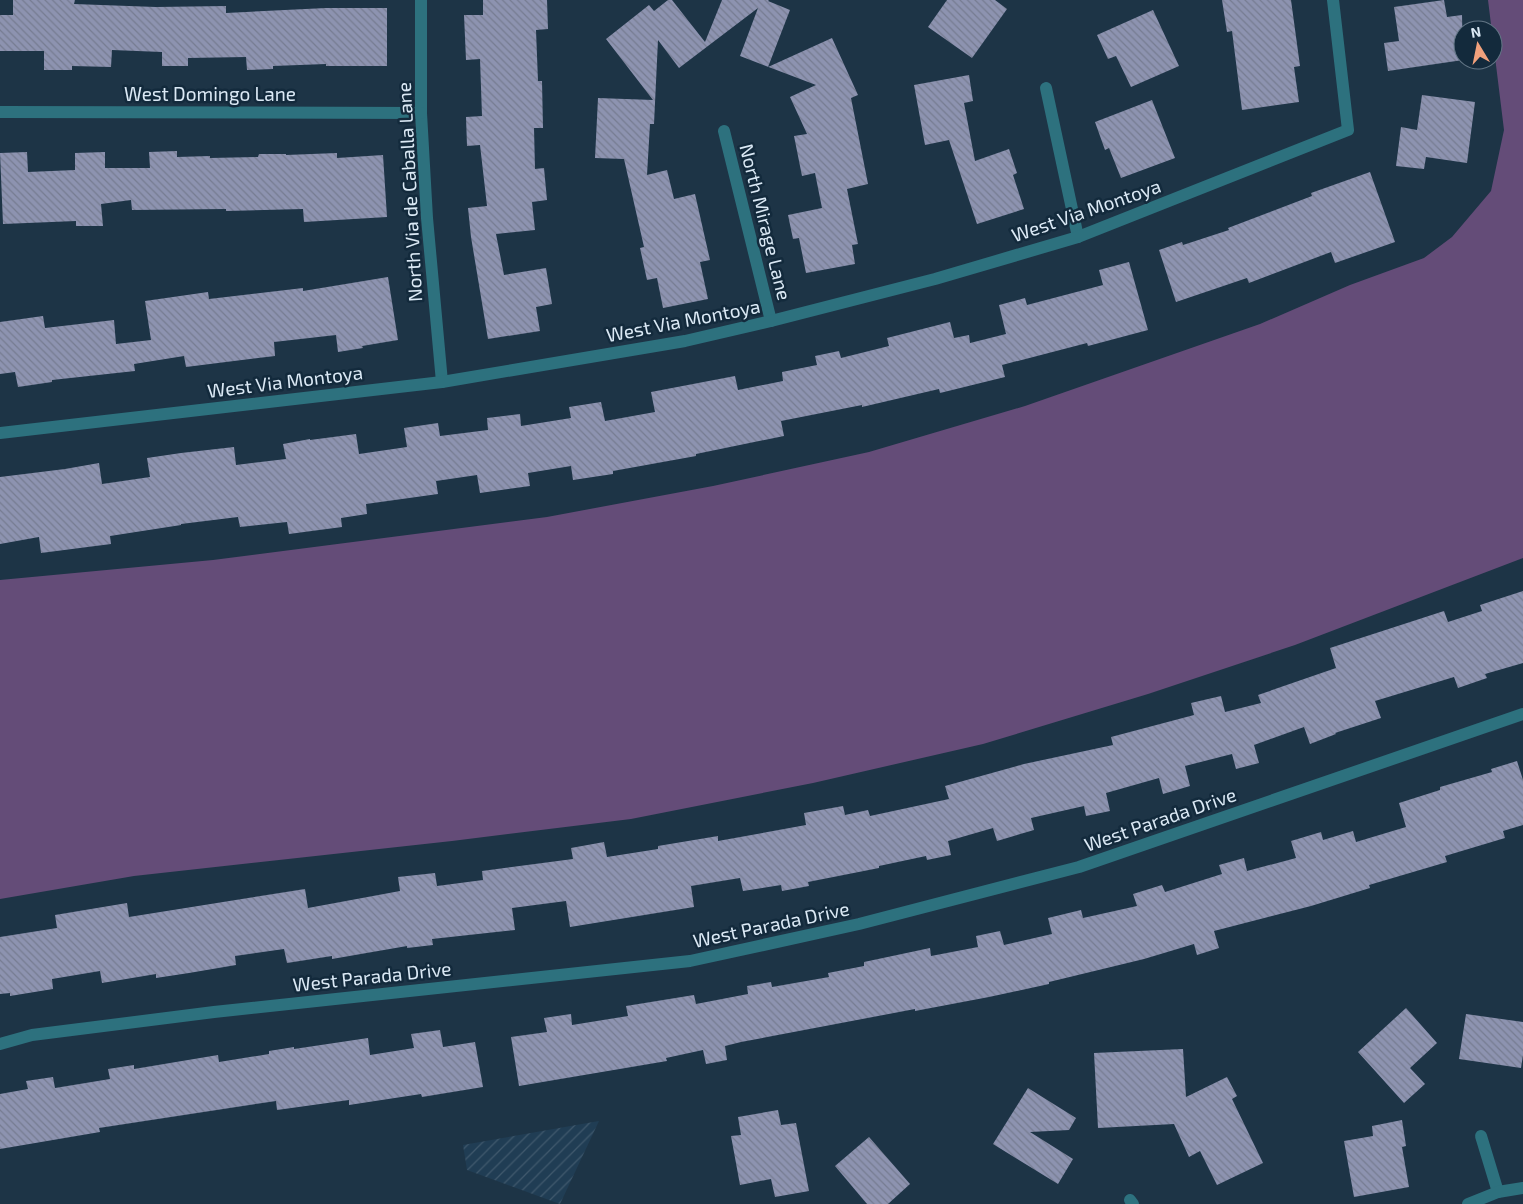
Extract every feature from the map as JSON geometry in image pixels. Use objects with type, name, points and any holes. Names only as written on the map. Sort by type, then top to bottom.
[{"type":"street","name":"North Via de Caballa Lane","points":[[421,0],[421,113],[427,218],[442,382]]},
{"type":"street","name":"West Via Montoya","points":[[0,433],[442,382],[686,341],[934,279],[1078,237],[1348,130],[1333,0]]},
{"type":"street","points":[[1046,88],[1078,237]]},
{"type":"street","name":"West Domingo Lane","points":[[0,112],[421,113]]},
{"type":"street","name":"North Mirage Lane","points":[[724,131],[771,321]]},
{"type":"street","name":"West Parada Drive","points":[[0,1044],[32,1036],[214,1012],[690,960],[859,924],[1079,867],[1523,714]]},
{"type":"street","points":[[1481,1136],[1498,1192]]},
{"type":"street","points":[[1468,1204],[1498,1192],[1523,1188]]},
{"type":"shaded area","points":[[1488,0],[1523,0],[1523,558],[1295,645],[1148,694],[983,744],[813,783],[631,819],[134,876],[0,899],[0,580],[213,560],[547,517],[713,486],[869,452],[1025,406],[1260,324],[1350,285],[1424,258],[1452,237],[1491,191],[1504,130],[1497,70],[1503,70],[1503,20],[1490,20]]},
{"type":"shaded area","points":[[599,1121],[560,1204],[467,1170],[463,1145]]},
{"type":"building","points":[[13,0],[75,0],[74,4],[156,7],[226,6],[226,13],[326,8],[387,8],[387,66],[326,66],[326,64],[273,66],[273,69],[247,70],[246,57],[188,58],[188,66],[162,66],[162,52],[112,50],[111,67],[72,66],[72,70],[44,70],[44,51],[0,51],[0,15],[13,15]]},
{"type":"building","points":[[483,0],[547,0],[548,29],[536,30],[538,81],[542,81],[543,128],[534,128],[535,169],[544,168],[547,200],[532,202],[535,230],[496,234],[504,275],[546,268],[552,304],[536,307],[540,331],[488,339],[468,208],[487,206],[480,145],[467,146],[466,117],[482,116],[480,59],[466,60],[464,15],[483,15]]},
{"type":"building","points":[[668,0],[672,0],[705,42],[722,0],[769,0],[790,10],[768,67],[740,56],[758,8],[679,68],[658,40],[654,124],[650,124],[647,175],[667,170],[674,199],[695,194],[710,260],[700,262],[708,299],[663,308],[657,278],[647,280],[640,248],[644,247],[624,159],[595,158],[598,98],[653,100],[606,39],[649,5],[654,11]]},
{"type":"building","points":[[947,0],[995,0],[1007,9],[972,58],[928,27]]},
{"type":"building","points":[[1222,0],[1291,0],[1300,66],[1294,67],[1299,102],[1242,110],[1232,31],[1227,32]]},
{"type":"building","points":[[1444,0],[1447,17],[1462,15],[1462,20],[1453,20],[1453,61],[1388,71],[1384,43],[1399,41],[1394,7]]},
{"type":"building","points":[[1153,10],[1179,66],[1131,87],[1116,56],[1108,59],[1097,35]]},
{"type":"building","points":[[832,38],[858,95],[851,98],[868,184],[847,189],[858,244],[852,245],[855,264],[806,273],[799,238],[793,239],[788,215],[822,208],[815,173],[802,176],[794,136],[807,134],[790,97],[816,85],[768,67]]},
{"type":"building","points":[[969,75],[973,101],[964,103],[975,161],[1009,149],[1017,173],[1013,175],[1024,209],[977,224],[949,140],[925,145],[914,85]]},
{"type":"building","points":[[1422,95],[1475,102],[1467,163],[1426,157],[1424,169],[1396,166],[1401,127],[1417,130]]},
{"type":"building","points":[[1152,100],[1175,158],[1121,178],[1109,148],[1105,150],[1095,122]]},
{"type":"building","points":[[177,151],[177,157],[210,156],[210,158],[258,157],[259,154],[337,153],[337,158],[383,155],[387,217],[304,222],[303,209],[226,211],[226,209],[132,210],[131,200],[101,204],[103,226],[76,226],[76,221],[3,224],[0,153],[27,152],[28,172],[75,170],[75,153],[105,152],[105,168],[150,168],[149,152]]},
{"type":"building","points":[[1370,172],[1395,242],[1335,263],[1331,252],[1249,283],[1247,278],[1176,302],[1159,250],[1182,242],[1183,245],[1229,230],[1228,228],[1312,196],[1311,193]]},
{"type":"building","points":[[1129,262],[1148,330],[1088,346],[1087,343],[1002,365],[1005,377],[940,393],[939,389],[862,407],[862,405],[781,421],[784,436],[696,454],[696,456],[613,471],[613,474],[573,480],[571,466],[528,473],[530,486],[480,493],[477,475],[436,481],[438,494],[366,504],[367,514],[341,518],[342,527],[289,534],[287,522],[240,527],[238,517],[110,536],[111,544],[41,553],[39,537],[0,544],[0,477],[99,463],[102,484],[150,477],[147,458],[181,453],[234,447],[236,465],[286,459],[283,444],[310,439],[356,434],[359,454],[407,447],[404,428],[438,423],[440,436],[488,430],[487,418],[520,414],[521,426],[571,418],[569,407],[601,402],[605,421],[655,412],[651,392],[735,376],[738,390],[783,381],[782,372],[817,365],[815,356],[839,351],[841,358],[889,346],[887,338],[950,322],[954,338],[969,335],[970,343],[1006,334],[999,305],[1025,298],[1027,305],[1103,285],[1099,270]]},
{"type":"building","points":[[388,277],[398,340],[338,352],[336,335],[274,342],[275,356],[186,367],[184,356],[134,364],[135,371],[52,380],[52,382],[18,387],[15,372],[0,374],[0,322],[43,316],[45,328],[114,320],[116,344],[151,340],[145,301],[208,292],[209,299],[303,288],[303,291]]},
{"type":"building","points":[[1523,591],[1523,663],[1485,674],[1487,678],[1458,688],[1454,677],[1375,701],[1381,718],[1335,733],[1310,744],[1304,727],[1254,745],[1259,763],[1236,769],[1232,754],[1185,766],[1190,786],[1163,794],[1159,778],[1106,793],[1110,811],[1086,816],[1084,806],[1031,818],[1034,830],[997,841],[993,828],[948,841],[951,855],[927,860],[926,856],[879,866],[879,868],[808,882],[809,886],[782,891],[781,885],[743,891],[740,878],[691,886],[694,907],[570,927],[566,901],[512,908],[515,930],[432,939],[433,945],[407,948],[407,946],[332,959],[332,956],[287,963],[284,949],[235,956],[236,965],[189,973],[156,978],[156,974],[102,983],[100,971],[52,979],[53,989],[10,996],[10,993],[0,994],[0,937],[57,928],[55,915],[127,903],[129,917],[305,889],[308,908],[400,891],[398,877],[435,873],[437,886],[483,880],[482,871],[573,859],[571,848],[604,842],[607,857],[658,849],[658,846],[718,836],[718,841],[806,825],[804,813],[843,806],[845,815],[868,810],[870,816],[949,799],[945,786],[1024,764],[1113,745],[1111,737],[1194,715],[1191,703],[1221,696],[1225,712],[1261,703],[1258,695],[1336,668],[1330,648],[1444,611],[1448,622],[1482,611],[1480,605]]},
{"type":"building","points":[[1517,761],[1523,780],[1523,825],[1503,831],[1505,838],[1445,856],[1447,862],[1369,885],[1370,888],[1311,906],[1214,931],[1219,948],[1197,955],[1194,944],[1144,959],[1049,982],[1049,984],[989,997],[741,1042],[725,1046],[727,1060],[706,1064],[703,1050],[666,1058],[667,1061],[519,1086],[511,1037],[547,1032],[544,1018],[571,1014],[572,1025],[628,1016],[626,1006],[694,995],[696,1004],[748,994],[747,986],[771,982],[772,987],[829,977],[828,973],[864,966],[864,962],[930,948],[931,956],[978,947],[976,936],[1000,931],[1004,945],[1052,934],[1048,918],[1081,910],[1083,918],[1137,906],[1133,894],[1162,885],[1165,892],[1222,874],[1219,865],[1244,858],[1247,871],[1296,858],[1291,841],[1321,832],[1323,840],[1353,831],[1356,842],[1406,827],[1399,803],[1440,790],[1440,787],[1492,772],[1491,769]]},
{"type":"building","points":[[1406,1008],[1437,1043],[1410,1068],[1425,1084],[1404,1103],[1358,1052]]},
{"type":"building","points":[[1466,1014],[1523,1022],[1521,1068],[1459,1059]]},
{"type":"building","points":[[440,1030],[443,1047],[475,1042],[483,1087],[422,1097],[421,1094],[349,1105],[349,1100],[277,1110],[276,1101],[99,1128],[100,1132],[0,1149],[0,1094],[28,1089],[26,1081],[53,1077],[55,1088],[110,1079],[108,1069],[134,1065],[134,1069],[218,1055],[219,1062],[269,1054],[269,1051],[368,1038],[370,1055],[414,1048],[411,1034]]},
{"type":"building","points":[[1183,1049],[1186,1097],[1227,1077],[1237,1096],[1232,1099],[1263,1163],[1217,1185],[1200,1151],[1189,1157],[1174,1124],[1098,1128],[1094,1053]]},
{"type":"building","points":[[1028,1088],[1076,1118],[1069,1130],[1030,1132],[1073,1159],[1058,1184],[993,1144]]},
{"type":"building","points":[[778,1110],[781,1125],[796,1123],[809,1191],[775,1197],[771,1179],[740,1185],[731,1136],[741,1135],[738,1117]]},
{"type":"building","points":[[1402,1120],[1406,1146],[1402,1147],[1409,1187],[1354,1197],[1344,1141],[1373,1136],[1372,1126]]},
{"type":"building","points":[[869,1137],[910,1184],[888,1204],[867,1204],[835,1166]]}]
